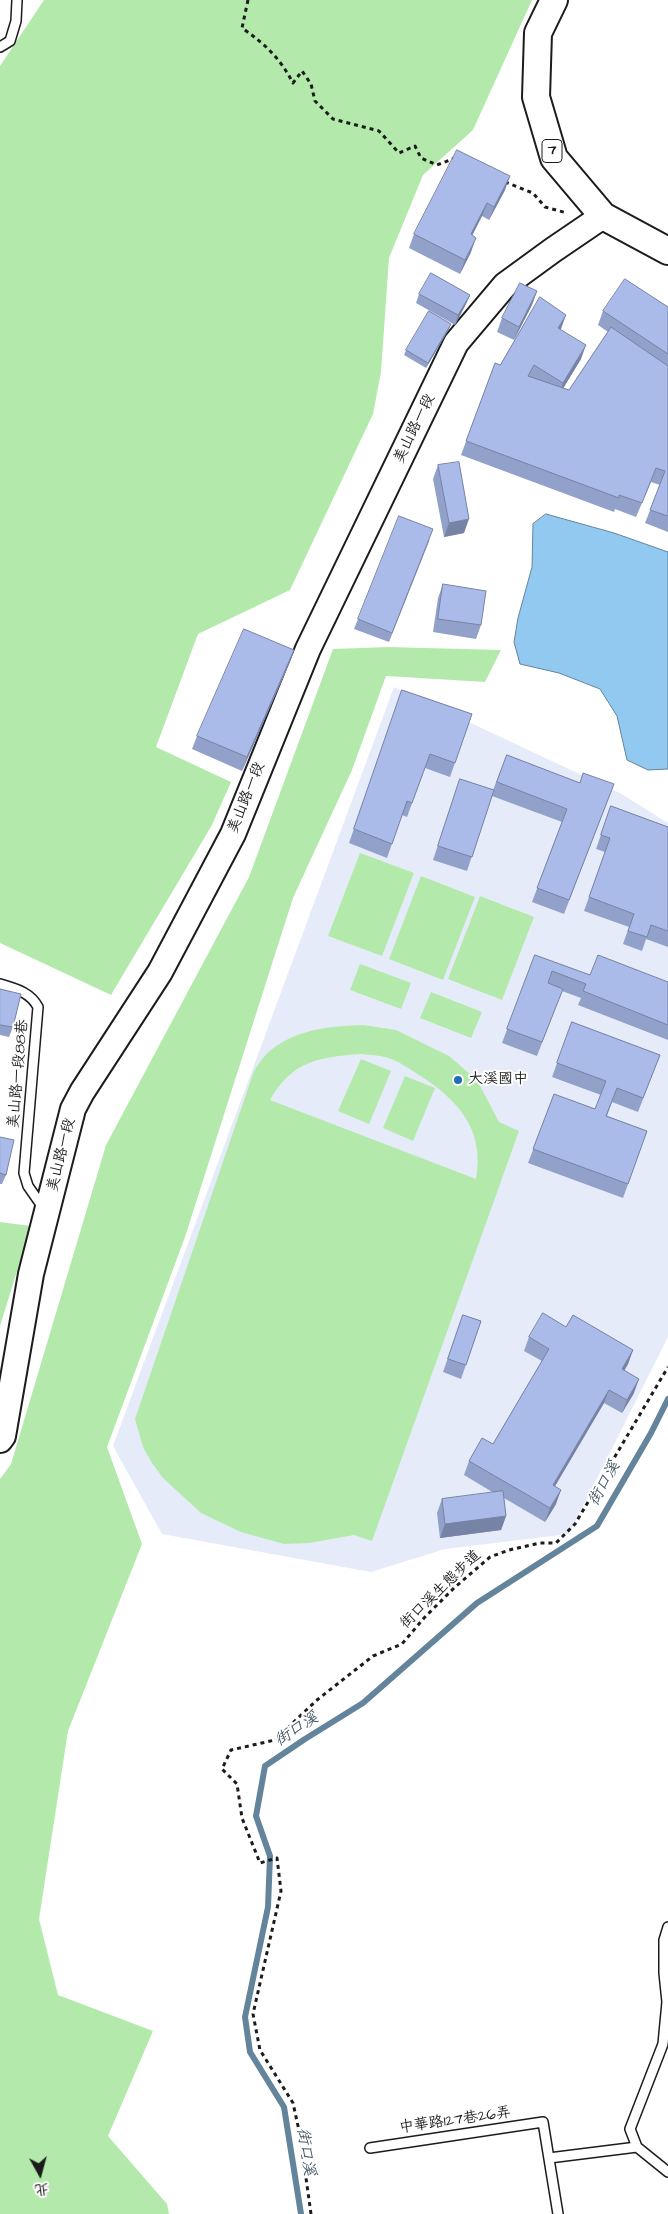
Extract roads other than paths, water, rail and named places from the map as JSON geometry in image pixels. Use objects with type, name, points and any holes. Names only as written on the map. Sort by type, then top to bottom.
[{"type":"main road","name":"7","points":[[554,0],[538,33],[536,97],[554,158],[603,216],[668,251]]},
{"type":"street","name":"美山路一段","points":[[0,1440],[3,1436],[31,1274],[73,1109],[82,1092],[160,972],[233,834],[308,649],[456,343],[506,285],[603,216]]},
{"type":"lane","points":[[0,47],[10,41],[16,21],[17,0]]},
{"type":"lane","name":"美山路一段88巷","points":[[0,984],[22,990],[34,998],[38,1007],[24,1173],[28,1186],[46,1214]]},
{"type":"lane","points":[[668,1927],[664,1940],[664,1973],[667,2002],[663,2044],[630,2129],[637,2147],[668,2172]]},
{"type":"lane","name":"中華路127巷26弄","points":[[370,2148],[543,2122],[549,2158]]},
{"type":"lane","points":[[558,2214],[549,2158],[637,2147]]},
{"type":"water","points":[[546,514],[614,533],[668,552],[668,769],[648,770],[627,760],[617,716],[600,689],[559,673],[520,664],[514,642],[518,618],[532,567],[533,524]]},
{"type":"waterway","name":"街口溪","points":[[301,2214],[284,2107],[250,2052],[245,2017],[268,1907],[270,1856],[256,1816],[265,1766],[363,1703],[477,1603],[597,1526],[651,1433],[668,1399]]},
{"type":"place","name":"大溪國中","points":[[458,1080]]}]
